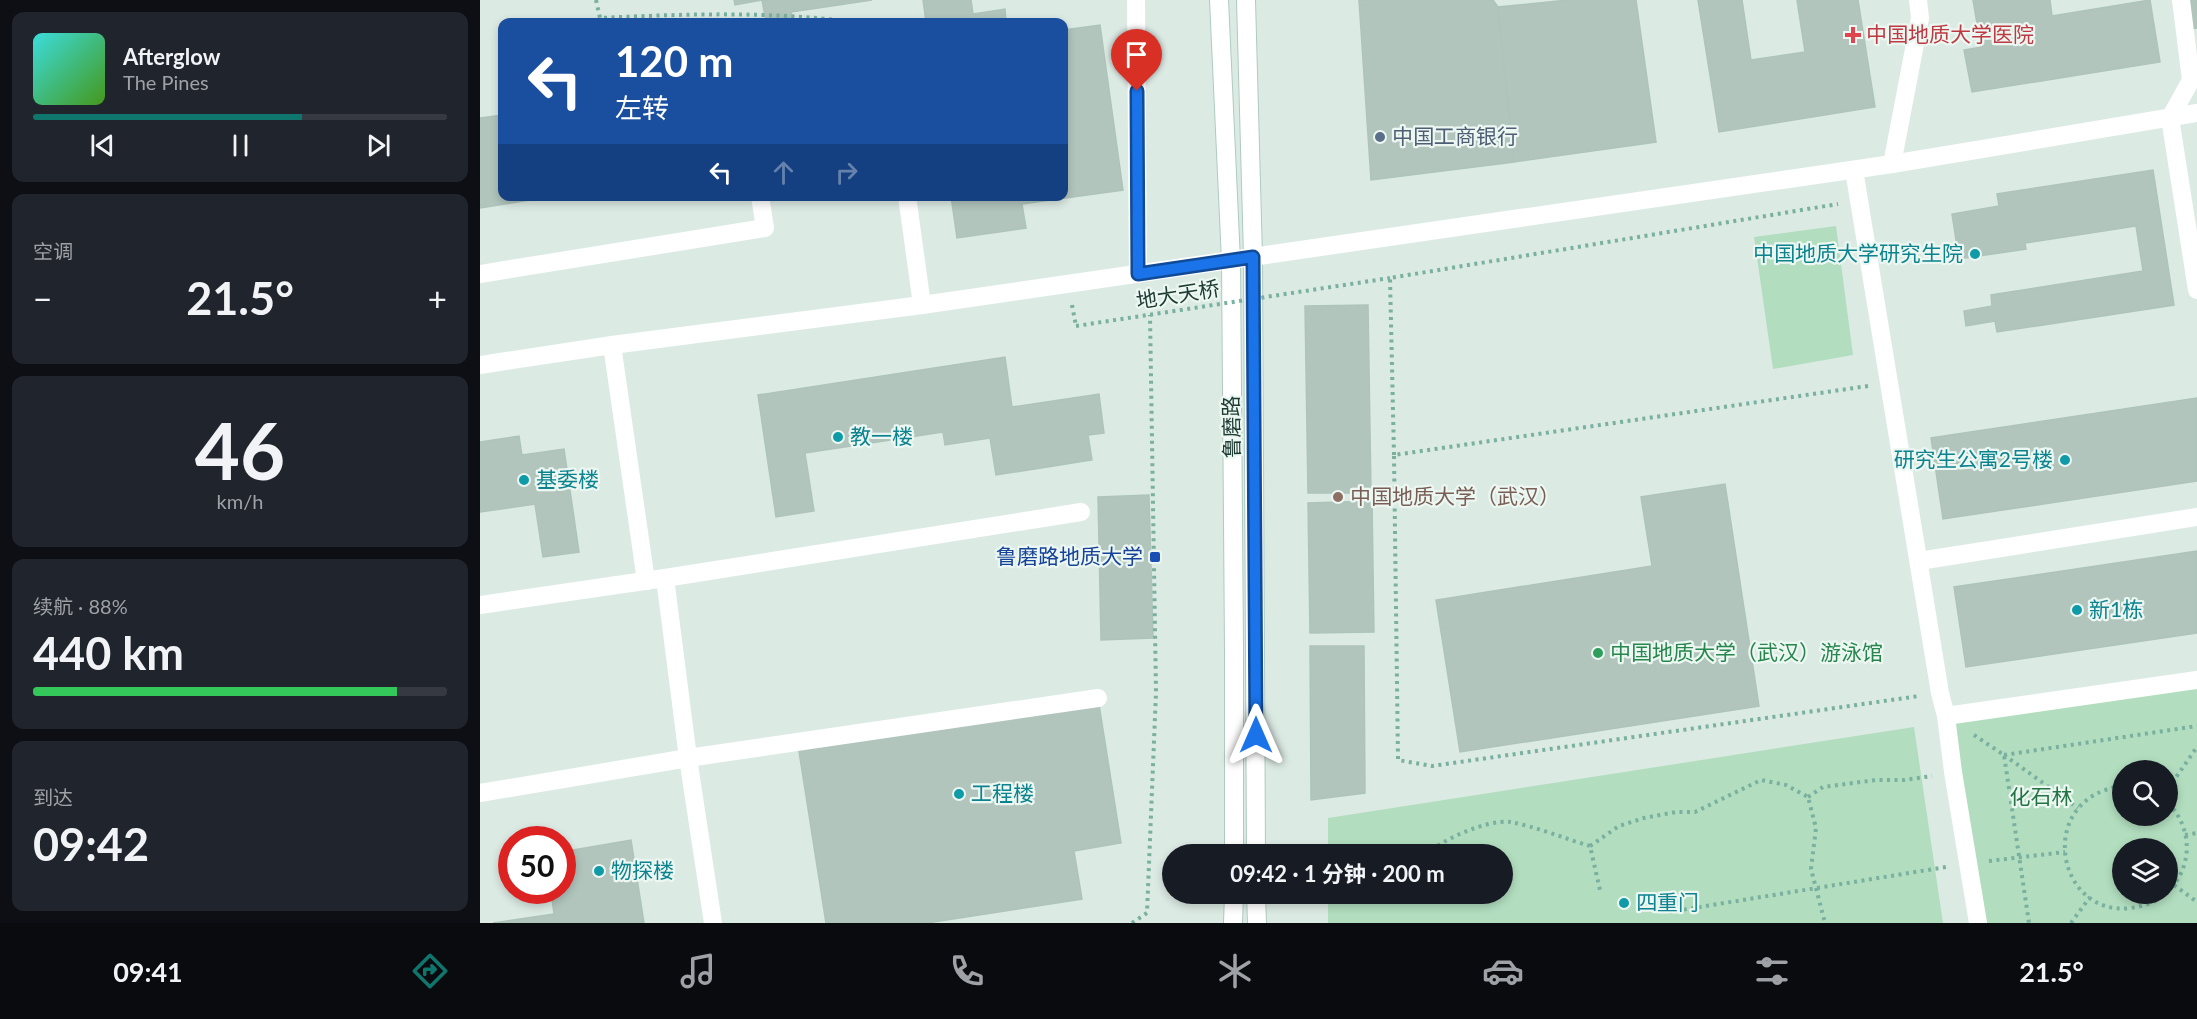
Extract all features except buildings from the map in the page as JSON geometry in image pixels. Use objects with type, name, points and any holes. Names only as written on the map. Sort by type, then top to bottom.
[{"type":"street","points":[[1136,0],[1138,274]]},
{"type":"street","name":"鲁磨路","points":[[1220,0],[1231,261],[1234,844]]},
{"type":"street","name":"鲁磨路","points":[[1246,0],[1253,257],[1256,844]]},
{"type":"street","points":[[1892,165],[1920,18],[1918,0]]},
{"type":"street","points":[[2181,0],[2191,80],[2170,118],[2197,290]]},
{"type":"street","points":[[480,365],[612,345],[922,305],[1892,165],[2197,113]]},
{"type":"street","points":[[1854,170],[1940,693],[1946,716],[1978,923]]},
{"type":"street","points":[[480,274],[765,228],[761,201]]},
{"type":"street","points":[[908,201],[922,305]]},
{"type":"street","points":[[612,345],[646,581]]},
{"type":"street","points":[[480,605],[1082,512]]},
{"type":"street","points":[[1919,561],[2197,517]]},
{"type":"street","points":[[665,578],[688,758],[713,923]]},
{"type":"street","points":[[1946,716],[2197,680]]},
{"type":"street","points":[[480,793],[688,758],[1098,698]]},
{"type":"street","points":[[1233,923],[1234,904]]},
{"type":"street","points":[[1256,904],[1257,923]]},
{"type":"path","points":[[596,0],[600,18],[708,13],[796,18]]},
{"type":"path","name":"地大天桥","points":[[1076,326],[1390,279],[1859,200]]},
{"type":"path","points":[[1390,279],[1398,760],[1432,766],[1940,693]]},
{"type":"path","points":[[1132,923],[1147,914],[1156,692],[1150,315]]},
{"type":"path","points":[[1394,455],[1889,383]]},
{"type":"path","points":[[1946,716],[2078,808]]},
{"type":"path","points":[[2004,755],[2197,726]]},
{"type":"path","points":[[2178,775],[2197,747]]},
{"type":"path","points":[[2004,755],[2029,923]]},
{"type":"path","points":[[1808,797],[1823,787],[1876,780],[1904,780],[1953,772]]},
{"type":"path","points":[[1590,846],[1619,826],[1644,818],[1676,812],[1695,812],[1761,780],[1786,785],[1808,797],[1816,828],[1811,869],[1825,923]]},
{"type":"path","points":[[2112,788],[2092,796],[2078,808],[2068,825],[2064,845],[2066,865],[2075,883],[2090,897],[2106,906],[2125,909],[2147,904]]},
{"type":"path","points":[[2178,816],[2187,848],[2184,868],[2178,878]]},
{"type":"path","points":[[1439,844],[1482,826],[1508,822],[1590,846]]},
{"type":"path","points":[[2185,835],[2197,833]]},
{"type":"path","points":[[1590,846],[1600,890]]},
{"type":"path","points":[[1669,912],[1968,863],[2065,852]]},
{"type":"path","points":[[2178,888],[2197,902]]},
{"type":"path","points":[[2070,923],[2090,897]]},
{"type":"green space","points":[[1836,226],[1853,355],[1773,369],[1754,237]]},
{"type":"green space","name":"化石林","points":[[2197,680],[2197,923],[1979,923],[1946,716]]},
{"type":"green space","points":[[1914,727],[1943,923],[1328,923],[1328,904],[1513,904],[1513,844],[1328,844],[1328,818]]},
{"type":"place","name":"中国地质大学医院","points":[[1853,35]]},
{"type":"place","name":"中国工商银行","points":[[1380,137]]},
{"type":"place","name":"中国地质大学研究生院","points":[[1975,254]]},
{"type":"place","name":"教一楼","points":[[838,437]]},
{"type":"place","name":"研究生公寓2号楼","points":[[2065,460]]},
{"type":"place","name":"基委楼","points":[[524,480]]},
{"type":"place","name":"中国地质大学（武汉）","points":[[1338,497]]},
{"type":"place","name":"鲁磨路地质大学","points":[[1155,557]]},
{"type":"place","name":"新1栋","points":[[2077,610]]},
{"type":"place","name":"中国地质大学（武汉）游泳馆","points":[[1598,653]]},
{"type":"place","name":"工程楼","points":[[959,794]]},
{"type":"place","name":"物探楼","points":[[599,871]]},
{"type":"place","name":"四重门","points":[[1624,903]]},
{"type":"route","points":[[1137,91],[1138,274],[1253,257],[1256,735]]}]
